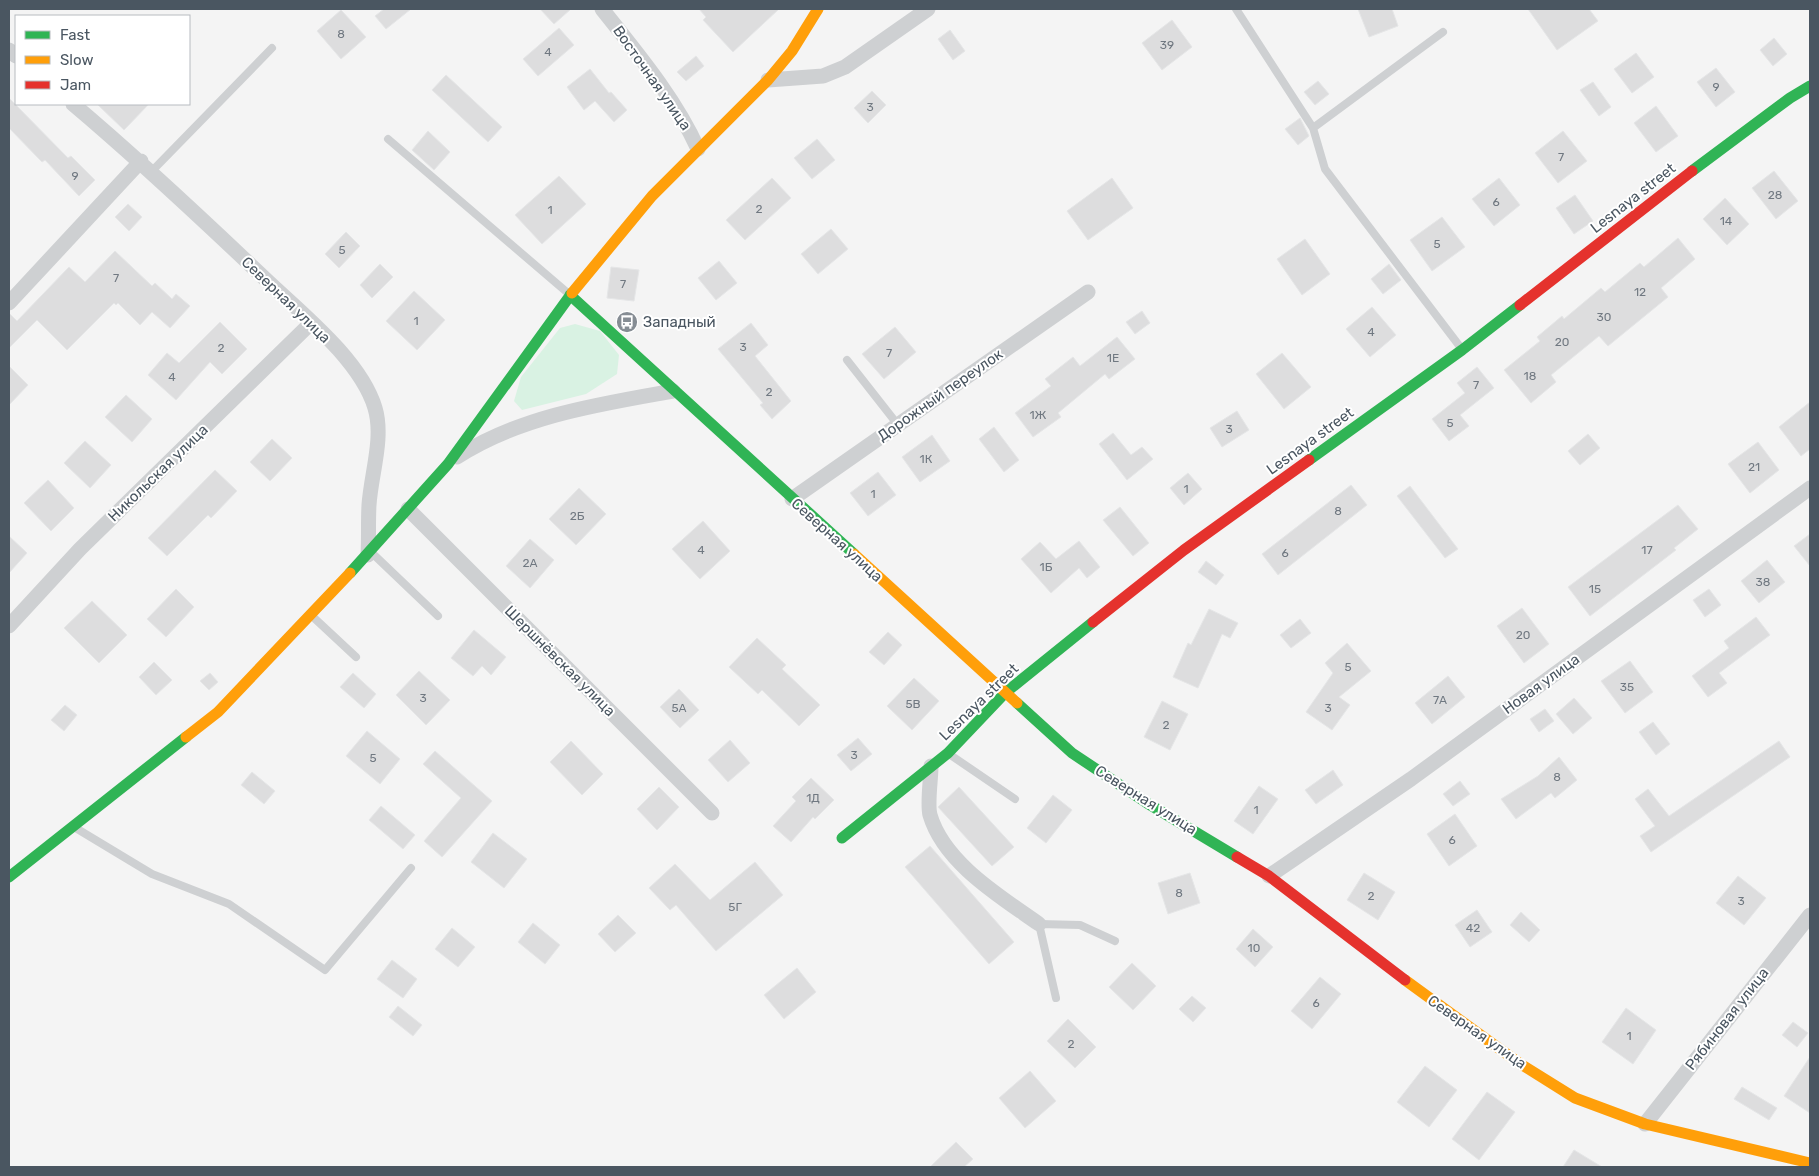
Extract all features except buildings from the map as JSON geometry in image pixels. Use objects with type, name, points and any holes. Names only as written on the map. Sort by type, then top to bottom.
[{"type":"street","name":"Восточная улица","points":[[602,9],[637,53],[682,118],[698,149]]},
{"type":"street","points":[[808,9],[809,26]]},
{"type":"street","points":[[9,877],[218,712],[370,553],[448,464],[570,296],[628,224],[698,149],[768,80],[809,26],[818,9]]},
{"type":"street","points":[[768,80],[824,76],[845,67],[928,9]]},
{"type":"street","name":"Lesnaya street","points":[[842,838],[948,753],[1005,693],[1184,550],[1462,350],[1724,146],[1790,98],[1810,86]]},
{"type":"street","name":"Северная улица","points":[[74,105],[146,166],[351,363],[367,388],[376,409],[378,436],[369,506],[370,553]]},
{"type":"street","points":[[9,303],[146,166]]},
{"type":"street","name":"Дорожный переулок","points":[[792,499],[1088,292]]},
{"type":"street","name":"Северная улица","points":[[570,296],[1072,753],[1147,803],[1269,876],[1450,1015],[1519,1063],[1575,1098],[1645,1124],[1810,1163]]},
{"type":"street","name":"Никольская улица","points":[[9,626],[80,550],[311,323]]},
{"type":"street","points":[[448,464],[476,445],[514,429],[597,404],[673,391]]},
{"type":"street","name":"Новая улица","points":[[1269,876],[1411,780],[1810,488]]},
{"type":"street","name":"Шершнёвская улица","points":[[408,509],[712,813]]},
{"type":"street","points":[[931,766],[930,815],[946,846],[977,880],[1039,924]]},
{"type":"street","name":"Рябиновая улица","points":[[1645,1124],[1810,915]]},
{"type":"lane","points":[[1236,9],[1313,128],[1325,169],[1462,350]]},
{"type":"lane","points":[[1313,128],[1443,32]]},
{"type":"lane","points":[[146,166],[272,48]]},
{"type":"lane","points":[[388,139],[570,296]]},
{"type":"lane","points":[[847,360],[898,425]]},
{"type":"lane","points":[[370,553],[438,616]]},
{"type":"lane","points":[[311,615],[356,657]]},
{"type":"lane","points":[[948,753],[1015,799]]},
{"type":"lane","points":[[74,827],[152,874],[229,904],[325,970],[411,868]]},
{"type":"lane","points":[[1056,998],[1039,924],[1080,925],[1115,941]]},
{"type":"green space","points":[[575,324],[600,331],[619,355],[617,374],[586,394],[522,410],[514,401],[521,377],[560,328]]},
{"type":"traffic: fast","points":[[1692,171],[1790,98],[1810,86]]},
{"type":"traffic: fast","points":[[350,573],[448,464],[572,293]]},
{"type":"traffic: fast","points":[[570,295],[854,554]]},
{"type":"traffic: fast","points":[[1309,460],[1462,350],[1520,305]]},
{"type":"traffic: fast","points":[[842,838],[948,753],[1005,693],[1093,622]]},
{"type":"traffic: fast","points":[[1017,703],[1072,753],[1147,803],[1237,857]]},
{"type":"traffic: fast","points":[[9,877],[186,737]]},
{"type":"traffic: slow","points":[[572,293],[652,196],[768,80],[792,51],[818,9]]},
{"type":"traffic: slow","points":[[854,554],[1017,703]]},
{"type":"traffic: slow","points":[[186,737],[218,712],[350,573]]},
{"type":"traffic: slow","points":[[1405,980],[1519,1063],[1575,1098],[1645,1124],[1810,1163]]},
{"type":"traffic: jam","points":[[1520,305],[1692,171]]},
{"type":"traffic: jam","points":[[1093,622],[1184,550],[1309,460]]},
{"type":"traffic: jam","points":[[1237,857],[1269,876],[1405,980]]},
{"type":"place","name":"Западный","points":[[627,322]]}]
